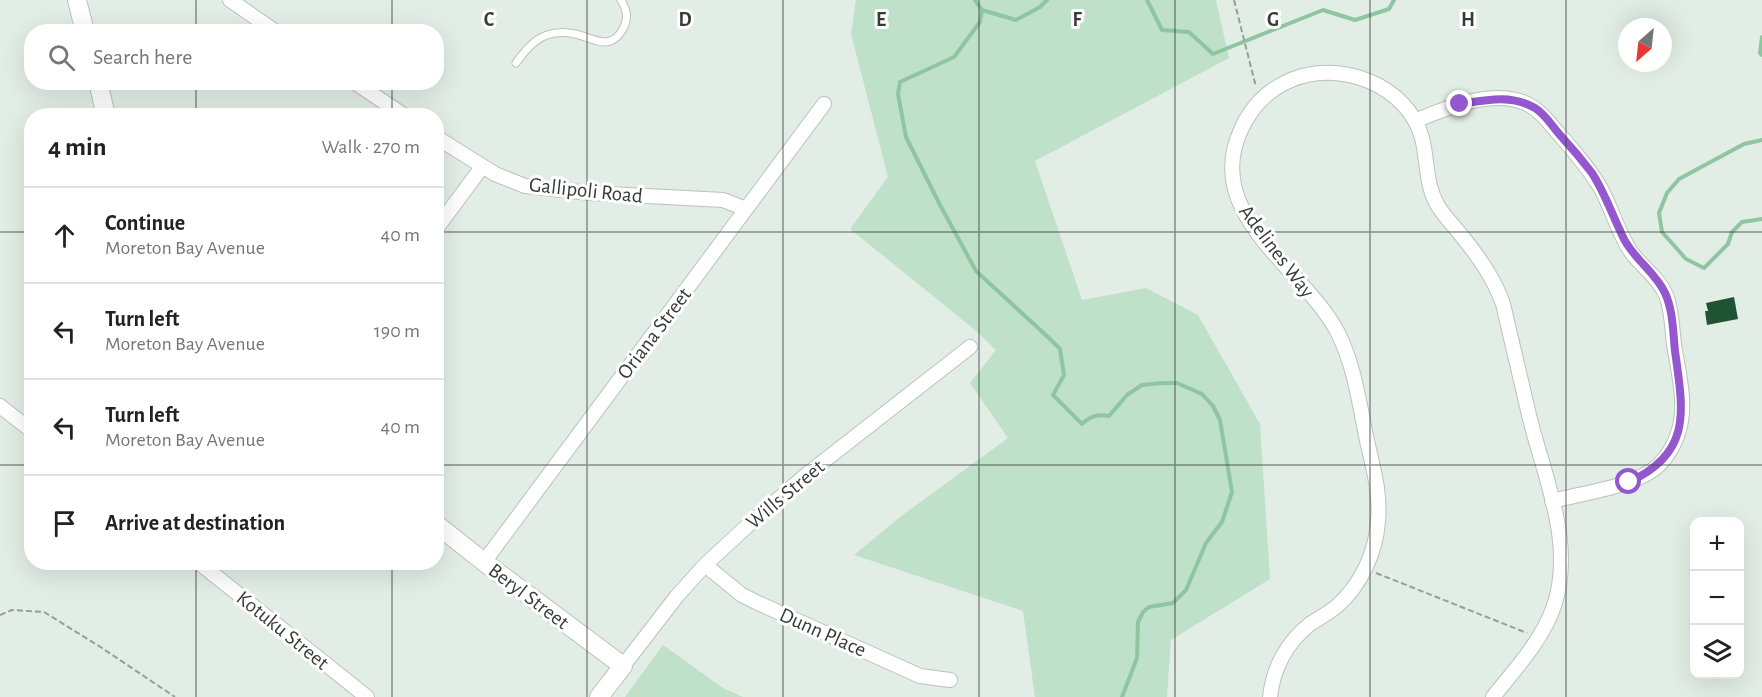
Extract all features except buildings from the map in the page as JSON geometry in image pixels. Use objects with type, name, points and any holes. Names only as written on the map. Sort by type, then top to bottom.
[{"type":"main road","points":[[77,0],[83,24]]},
{"type":"main road","points":[[100,90],[104,108]]},
{"type":"main road","name":"Beryl Street","points":[[444,530],[623,666]]},
{"type":"main road","points":[[599,697],[623,666]]},
{"type":"street","points":[[230,0],[264,24]]},
{"type":"street","name":"Adelines Way","points":[[1270,697],[1277,666],[1286,649],[1310,624],[1347,596],[1365,568],[1376,537],[1379,504],[1353,372],[1337,331],[1325,313],[1258,234],[1243,212],[1234,187],[1233,154],[1237,138],[1260,100],[1273,89],[1290,80],[1323,71],[1346,73],[1366,79],[1385,89],[1402,104],[1415,121],[1422,137],[1431,191],[1438,206],[1485,267],[1500,295],[1560,535],[1562,570],[1553,607],[1538,637],[1493,697]]},
{"type":"street","points":[[366,90],[393,108]]},
{"type":"street","points":[[1415,121],[1460,104],[1492,99],[1508,98],[1524,102],[1537,110],[1592,174],[1630,250],[1665,293],[1671,315],[1682,410],[1679,430],[1671,449],[1659,465],[1629,482],[1552,501]]},
{"type":"street","name":"Oriana Street","points":[[484,562],[824,104]]},
{"type":"street","name":"Gallipoli Road","points":[[444,142],[483,167],[507,180],[525,186],[723,200],[746,209]]},
{"type":"street","points":[[444,218],[483,167]]},
{"type":"street","name":"Wills Street","points":[[623,666],[677,596],[705,565],[774,501],[970,347]]},
{"type":"street","points":[[0,406],[24,425]]},
{"type":"street","name":"Dunn Place","points":[[705,565],[742,595],[756,602],[920,676],[950,680]]},
{"type":"street","name":"Kotuku Street","points":[[208,570],[367,697]]},
{"type":"lane","points":[[516,63],[532,43],[545,35],[576,34],[597,42],[612,40],[624,26],[627,17],[621,0]]},
{"type":"path","points":[[1234,0],[1251,71]]},
{"type":"path","points":[[1365,568],[1538,637]]},
{"type":"path","points":[[0,615],[12,610],[44,612],[175,697]]},
{"type":"green space","points":[[856,0],[1216,0],[1229,58],[1035,161],[1082,300],[1146,288],[1198,315],[1260,424],[1270,579],[1171,640],[1167,697],[1035,697],[1023,611],[854,555],[900,517],[1008,438],[970,383],[996,350],[974,329],[850,229],[888,177],[851,34]]},
{"type":"green space","points":[[663,645],[723,688],[743,697],[625,697]]},
{"type":"waterway","points":[[975,0],[982,10],[1016,20],[1040,7],[1047,0]]},
{"type":"waterway","points":[[1147,0],[1162,30],[1189,32],[1213,54],[1323,10],[1355,20],[1389,9],[1394,0]]},
{"type":"waterway","points":[[982,10],[980,22],[954,57],[900,82],[898,94],[906,137],[976,271],[1060,349],[1064,375],[1053,395],[1082,424],[1094,416],[1109,416],[1127,395],[1142,385],[1162,383],[1177,383],[1202,394],[1213,406],[1220,420],[1232,492],[1222,522],[1206,543],[1186,590],[1173,603],[1149,607],[1143,612],[1138,622],[1137,658],[1122,697]]},
{"type":"waterway","points":[[1762,37],[1760,53],[1762,55]]},
{"type":"waterway","points":[[1762,140],[1744,144],[1679,179],[1667,193],[1659,213],[1662,232],[1686,259],[1704,268],[1728,244],[1732,232],[1742,222],[1762,219]]},
{"type":"route","points":[[1460,104],[1508,98],[1524,102],[1547,119],[1592,174],[1630,250],[1665,293],[1671,315],[1681,390],[1682,410],[1679,430],[1671,449],[1659,465],[1629,482]]}]
